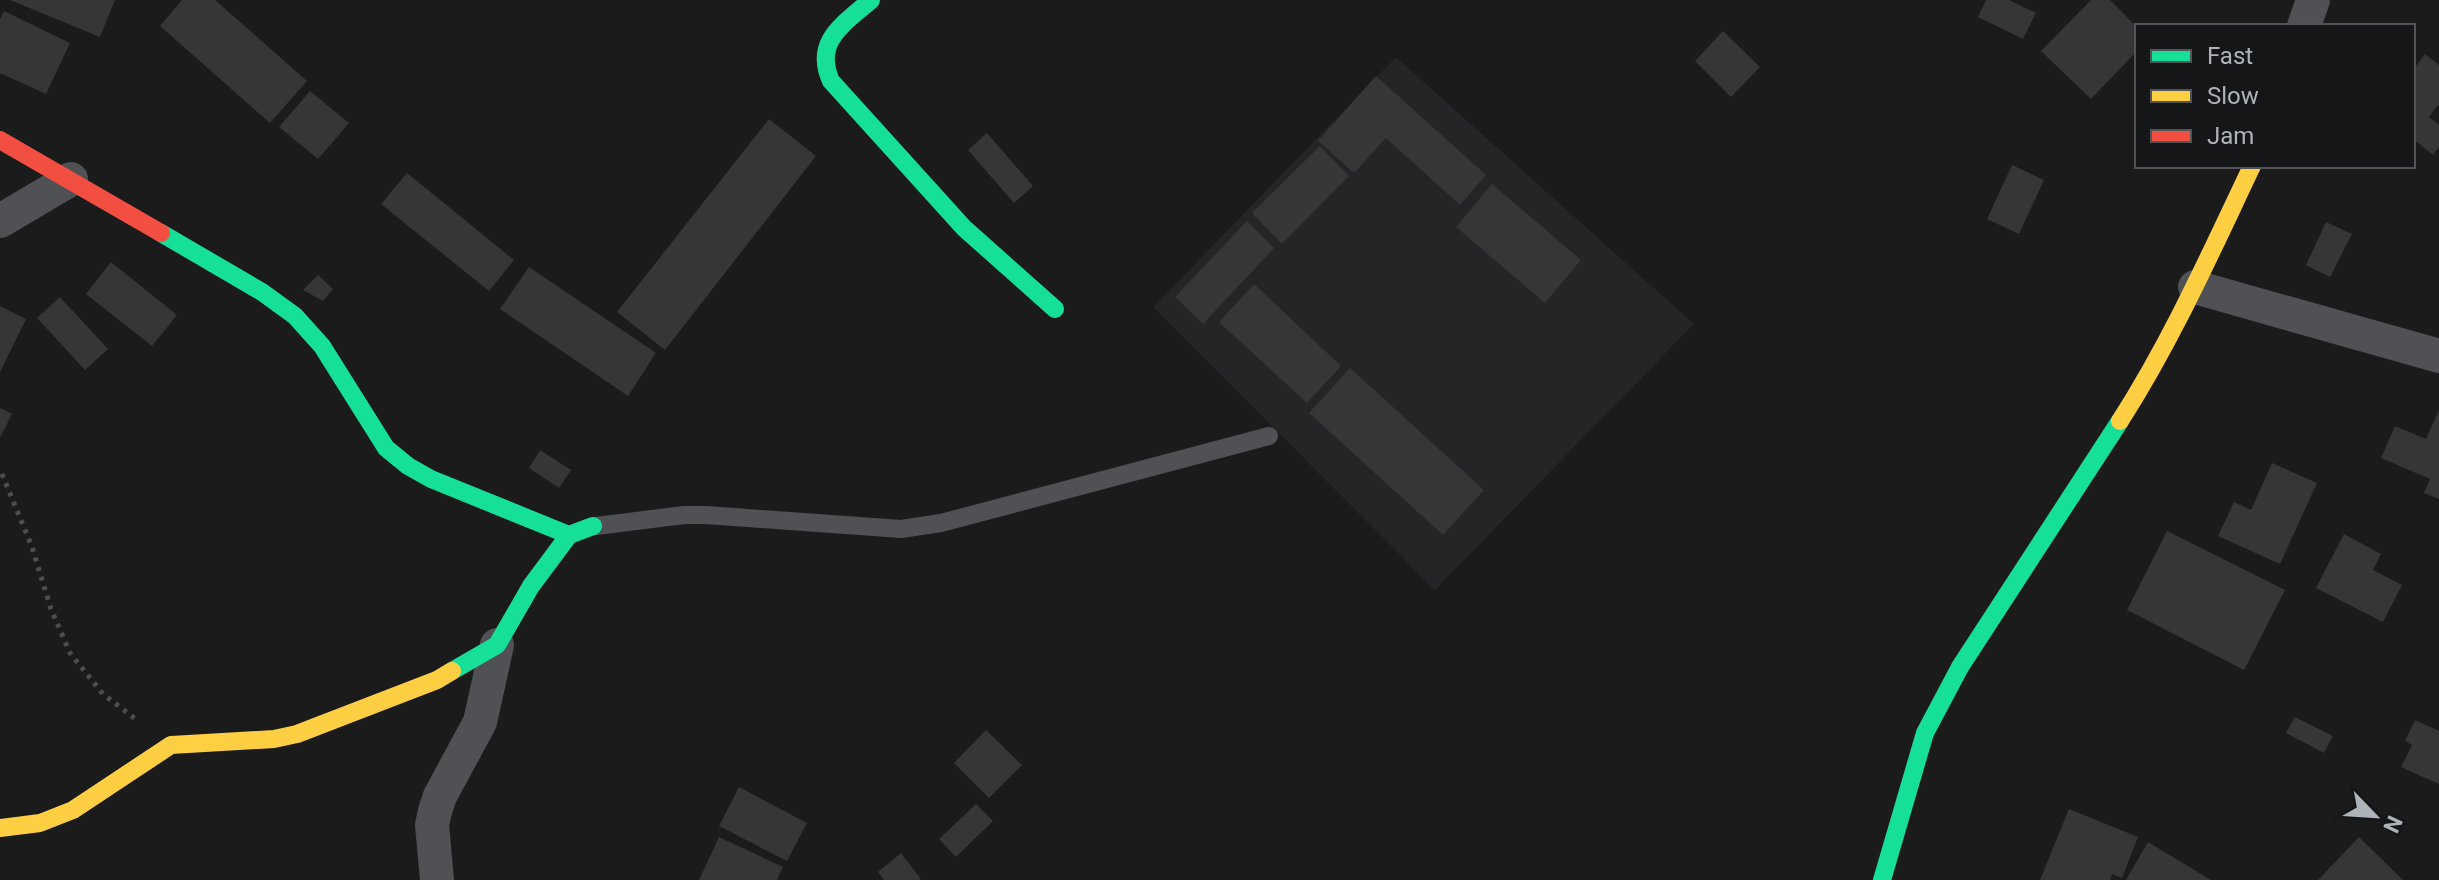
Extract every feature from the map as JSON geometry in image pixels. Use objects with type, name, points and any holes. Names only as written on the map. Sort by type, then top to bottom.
[{"type":"street","points":[[871,0],[828,40],[823,54],[823,68],[831,81],[964,228],[1055,309]]},
{"type":"street","points":[[2305,24],[2313,0]]},
{"type":"street","points":[[0,140],[262,292],[295,316],[322,346],[386,448],[408,466],[431,479],[569,535]]},
{"type":"street","points":[[1882,880],[1925,733],[1960,667],[2141,388],[2195,287],[2251,168]]},
{"type":"street","points":[[0,221],[71,179]]},
{"type":"street","points":[[2195,287],[2439,356]]},
{"type":"street","points":[[437,880],[432,825],[435,811],[480,722],[497,645],[531,586],[569,535],[596,526]]},
{"type":"street","points":[[0,828],[40,823],[65,814],[171,745],[274,739],[297,734],[437,680],[497,645]]},
{"type":"lane","points":[[596,526],[706,515],[901,529],[941,523],[1269,436]]},
{"type":"path","points":[[2,474],[70,653],[103,694],[171,745]]},
{"type":"shaded area","points":[[1396,57],[1694,324],[1435,590],[1153,307]]},
{"type":"building","points":[[10,0],[115,0],[100,37]]},
{"type":"building","points":[[182,0],[215,0],[307,81],[270,123],[160,26]]},
{"type":"building","points":[[1986,0],[2009,0],[2036,13],[2023,39],[1978,17]]},
{"type":"building","points":[[2091,0],[2110,0],[2135,25],[2135,53],[2091,99],[2041,51]]},
{"type":"building","points":[[4,11],[70,43],[46,94],[0,73],[0,19]]},
{"type":"building","points":[[1723,31],[1760,67],[1731,97],[1695,61]]},
{"type":"building","points":[[2425,54],[2439,65],[2439,104],[2429,117],[2439,125],[2439,147],[2433,155],[2415,141],[2415,67]]},
{"type":"building","points":[[1376,76],[1486,175],[1460,205],[1386,138],[1354,173],[1318,141]]},
{"type":"building","points":[[310,91],[349,123],[318,159],[279,127]]},
{"type":"building","points":[[769,119],[816,156],[665,350],[617,312]]},
{"type":"building","points":[[987,133],[1033,186],[1014,203],[968,150]]},
{"type":"building","points":[[1320,146],[1349,176],[1282,244],[1252,213]]},
{"type":"building","points":[[2012,165],[2044,180],[2019,234],[1987,219]]},
{"type":"building","points":[[407,173],[514,260],[489,291],[381,204]]},
{"type":"building","points":[[1492,184],[1581,260],[1545,303],[1456,227]]},
{"type":"building","points":[[1247,221],[1274,248],[1203,324],[1175,297]]},
{"type":"building","points":[[2326,222],[2352,234],[2330,277],[2306,265]]},
{"type":"building","points":[[111,262],[177,315],[152,346],[86,294]]},
{"type":"building","points":[[529,267],[656,353],[628,396],[500,309]]},
{"type":"building","points":[[318,275],[333,289],[323,301],[303,290]]},
{"type":"building","points":[[1254,284],[1341,366],[1307,403],[1219,322]]},
{"type":"building","points":[[60,297],[108,349],[85,370],[37,318]]},
{"type":"building","points":[[0,306],[26,319],[0,372]]},
{"type":"building","points":[[1350,368],[1484,490],[1443,535],[1309,413]]},
{"type":"building","points":[[0,408],[12,414],[0,438]]},
{"type":"building","points":[[2439,410],[2439,499],[2424,493],[2430,479],[2381,458],[2395,426],[2426,439]]},
{"type":"building","points":[[540,450],[571,470],[559,488],[529,468]]},
{"type":"building","points":[[2272,463],[2317,483],[2280,564],[2218,536],[2234,502],[2251,510]]},
{"type":"building","points":[[2167,531],[2285,590],[2244,670],[2127,610]]},
{"type":"building","points":[[2344,534],[2381,554],[2373,570],[2402,585],[2383,622],[2316,588]]},
{"type":"building","points":[[2295,717],[2333,736],[2324,753],[2286,733]]},
{"type":"building","points":[[2415,720],[2439,731],[2439,784],[2401,767],[2412,745],[2405,741]]},
{"type":"building","points":[[986,730],[1022,765],[989,798],[954,763]]},
{"type":"building","points":[[739,787],[807,823],[787,861],[719,826]]},
{"type":"building","points":[[976,804],[993,821],[956,857],[939,839]]},
{"type":"building","points":[[2069,809],[2138,837],[2122,878],[2112,874],[2110,880],[2040,880]]},
{"type":"building","points":[[719,837],[783,867],[777,880],[699,880]]},
{"type":"building","points":[[2359,837],[2403,880],[2318,880]]},
{"type":"building","points":[[2148,842],[2211,880],[2126,880]]},
{"type":"building","points":[[901,853],[921,879],[884,880],[878,872]]},
{"type":"traffic: fast","points":[[871,0],[834,34],[829,44],[826,67],[831,81],[964,228],[1055,309]]},
{"type":"traffic: fast","points":[[161,233],[262,292],[295,316],[322,346],[386,448],[408,466],[431,479],[569,535]]},
{"type":"traffic: fast","points":[[1882,880],[1925,733],[1960,667],[2120,421]]},
{"type":"traffic: fast","points":[[452,671],[497,645],[531,586],[569,535],[593,526]]},
{"type":"traffic: slow","points":[[2120,421],[2174,327],[2251,168]]},
{"type":"traffic: slow","points":[[0,828],[40,823],[73,810],[171,745],[274,739],[297,734],[437,680],[452,671]]},
{"type":"traffic: jam","points":[[0,140],[161,233]]}]
